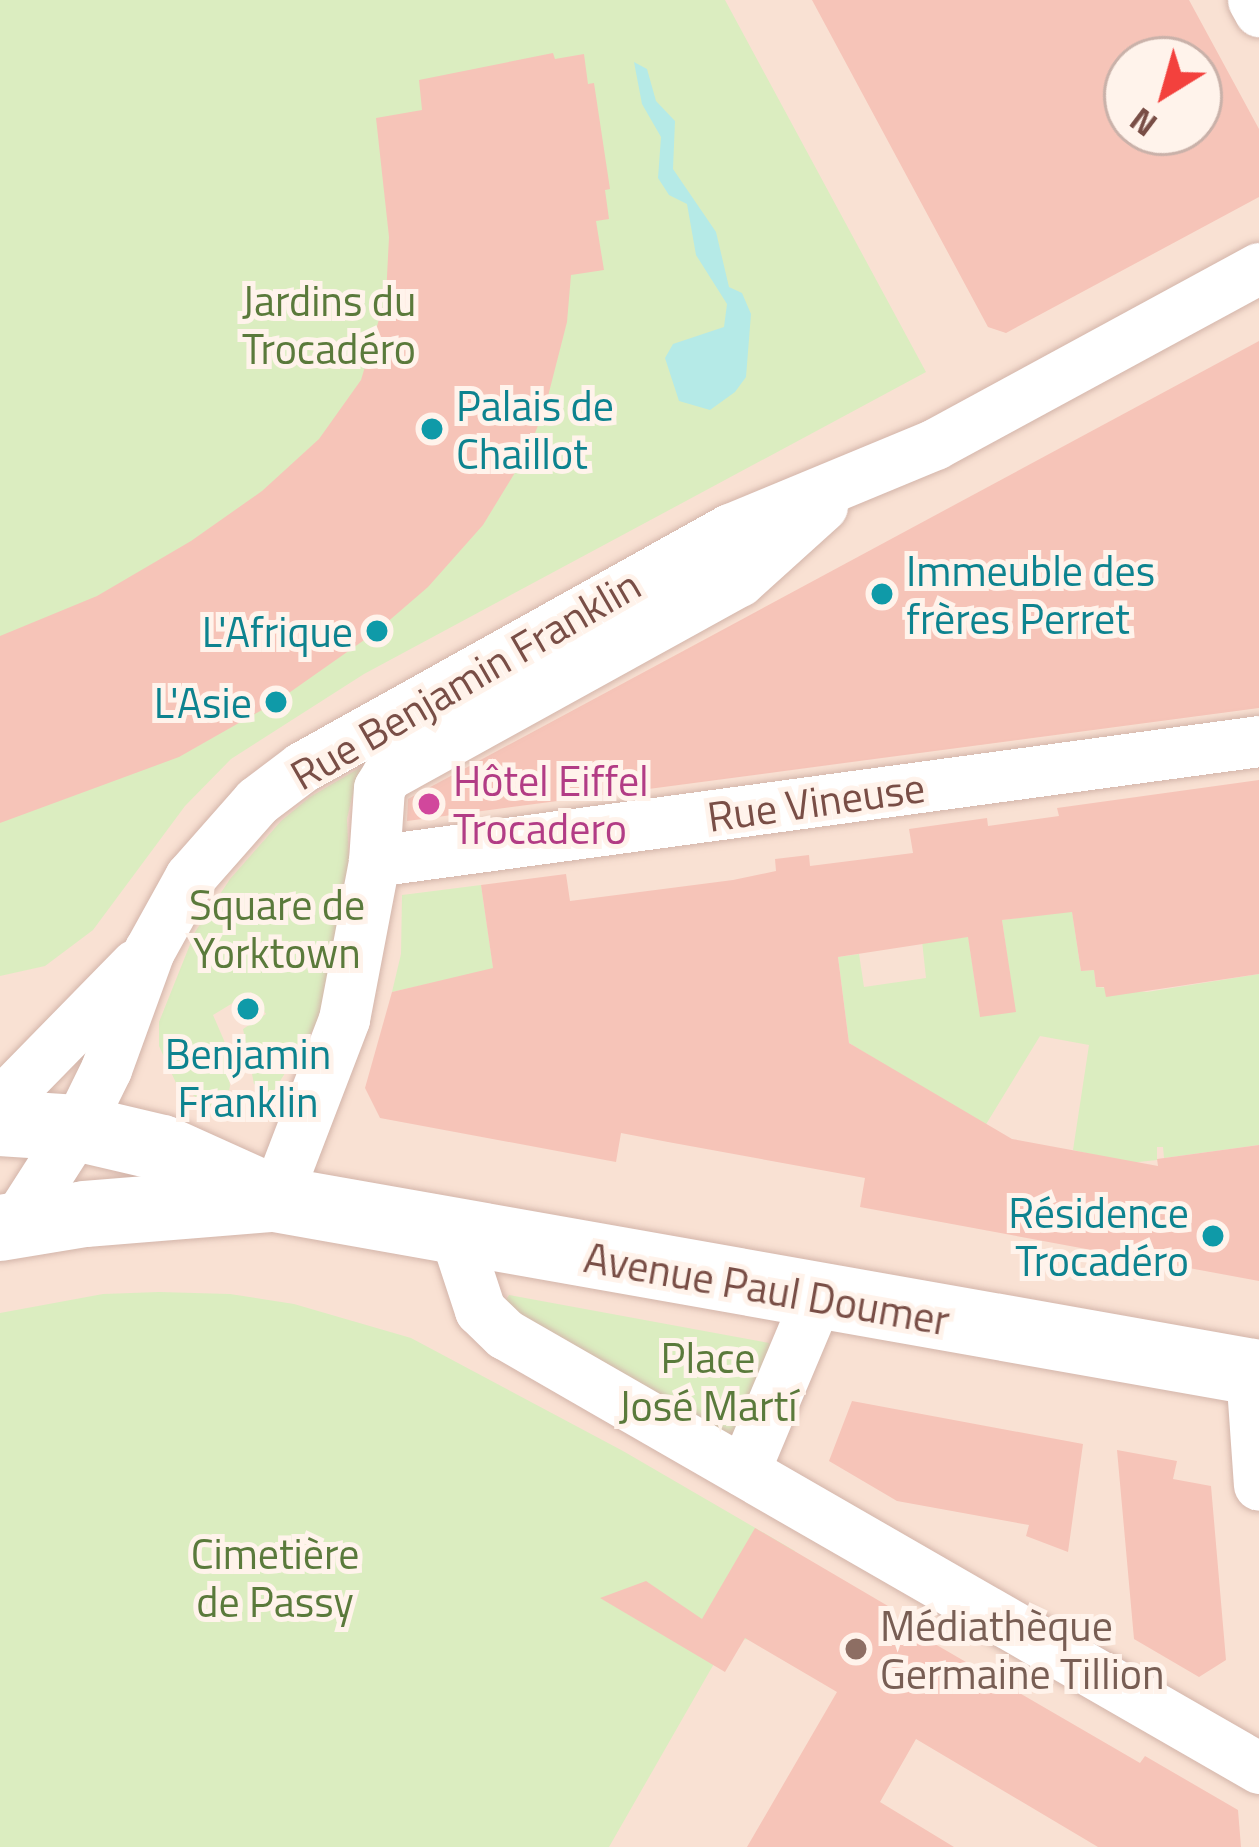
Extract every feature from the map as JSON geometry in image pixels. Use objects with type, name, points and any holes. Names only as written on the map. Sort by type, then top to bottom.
[{"type":"main road","name":"Avenue Paul Doumer","points":[[0,1123],[77,1128],[162,1148],[275,1198],[455,1234],[1255,1372]]},
{"type":"main road","name":"Avenue Paul Doumer","points":[[7,1227],[275,1198]]},
{"type":"street","points":[[1253,0],[1259,11]]},
{"type":"street","name":"Rue Benjamin Franklin","points":[[77,1128],[106,1069],[149,951],[190,878],[219,840],[302,766],[730,529],[845,485],[990,416],[1259,268]]},
{"type":"street","name":"Rue Benjamin Franklin","points":[[275,1198],[344,1019],[374,861],[379,788],[387,776],[739,581],[845,485]]},
{"type":"street","name":"Rue Vineuse","points":[[374,861],[1259,741]]},
{"type":"street","name":"Rue Benjamin Franklin","points":[[0,1103],[149,951]]},
{"type":"street","name":"Avenue Paul Doumer","points":[[7,1227],[77,1128]]},
{"type":"street","points":[[455,1234],[480,1310],[505,1334],[1259,1768]]},
{"type":"street","points":[[744,1471],[817,1297]]},
{"type":"street","points":[[1255,1372],[1259,1485]]},
{"type":"shaded area","points":[[0,0],[1259,0],[1259,1847],[0,1847]]},
{"type":"green space","name":"Jardins du Trocadéro","points":[[0,0],[725,0],[926,372],[364,674],[231,759],[185,806],[93,930],[45,966],[0,976]]},
{"type":"green space","name":"Square de Yorktown","points":[[392,749],[359,782],[352,797],[347,819],[349,859],[318,1022],[271,1095],[254,1084],[243,1029],[266,1014],[251,992],[213,1015],[226,1045],[230,1086],[225,1110],[208,1106],[176,1083],[159,1046],[159,1022],[195,932],[230,879],[281,821],[310,797]]},
{"type":"green space","points":[[481,885],[499,1007],[432,983],[392,992],[401,954],[402,895]]},
{"type":"green space","points":[[1072,911],[1081,971],[1094,970],[1096,987],[1147,992],[1259,974],[1259,1145],[1164,1158],[1163,1147],[1157,1147],[1157,1160],[1129,1163],[1073,1150],[1089,1045],[1040,1036],[985,1126],[849,1043],[838,957],[859,954],[864,987],[926,978],[922,941],[965,915],[980,1016],[1015,1011],[1002,920]]},
{"type":"green space","name":"Cimetière de Passy","points":[[103,1294],[230,1294],[294,1304],[411,1338],[623,1451],[795,1551],[752,1639],[727,1641],[609,1847],[0,1847],[0,1313]]},
{"type":"green space","name":"Place José Martí","points":[[509,1295],[769,1343],[773,1354],[744,1433],[722,1445],[504,1303]]},
{"type":"water","points":[[634,62],[647,69],[656,101],[675,121],[673,169],[716,232],[729,287],[742,293],[751,314],[746,377],[735,392],[710,410],[679,401],[665,358],[673,344],[724,327],[727,304],[696,255],[687,204],[669,195],[658,178],[661,137],[642,104]]},
{"type":"building","points":[[812,0],[1189,0],[1209,36],[1103,36],[1103,156],[1223,156],[1223,63],[1259,129],[1259,197],[1006,333],[988,327]]},
{"type":"building","name":"Palais de Chaillot","points":[[553,53],[555,59],[584,54],[588,84],[594,83],[610,189],[605,190],[609,219],[596,221],[604,270],[571,275],[567,322],[545,408],[527,453],[483,525],[428,587],[377,631],[276,702],[179,757],[0,823],[0,636],[97,596],[191,541],[262,491],[319,439],[361,380],[386,296],[389,237],[376,118],[422,110],[419,80]]},
{"type":"building","points":[[1259,341],[1259,708],[407,821],[408,799]]},
{"type":"building","points":[[1259,780],[1259,974],[1106,997],[1104,987],[1096,987],[1094,970],[1081,971],[1072,912],[1002,920],[1016,1012],[980,1017],[968,937],[838,957],[849,1043],[1012,1139],[1158,1166],[1157,1159],[1259,1145],[1259,1281],[860,1207],[865,1178],[621,1133],[616,1162],[380,1118],[365,1088],[392,992],[493,968],[481,885],[566,874],[570,901],[733,880],[776,871],[775,859],[809,855],[810,866],[913,853],[909,829],[987,818],[988,826],[1059,816],[1057,808]]},
{"type":"building","points":[[852,1401],[1083,1444],[1068,1552],[1026,1536],[1029,1525],[897,1501],[829,1461]]},
{"type":"building","points":[[1117,1450],[1177,1461],[1173,1479],[1211,1486],[1226,1660],[1199,1677],[1134,1639]]},
{"type":"building","points":[[755,1528],[888,1606],[883,1614],[1140,1763],[1145,1756],[1238,1810],[1241,1847],[1098,1847],[916,1739],[880,1802],[954,1847],[747,1847],[837,1692],[745,1638],[725,1672],[600,1598],[646,1581],[702,1619]]},
{"type":"place","name":"Palais de Chaillot","points":[[432,429]]},
{"type":"place","name":"Immeuble des frères Perret","points":[[882,594]]},
{"type":"place","name":"L'Afrique","points":[[377,631]]},
{"type":"place","name":"L'Asie","points":[[276,702]]},
{"type":"place","name":"Hôtel Eiffel Trocadero","points":[[429,804]]},
{"type":"place","name":"Benjamin Franklin","points":[[248,1009]]},
{"type":"place","name":"Résidence Trocadéro","points":[[1213,1236]]},
{"type":"place","name":"Médiathèque Germaine Tillion","points":[[856,1649]]}]
